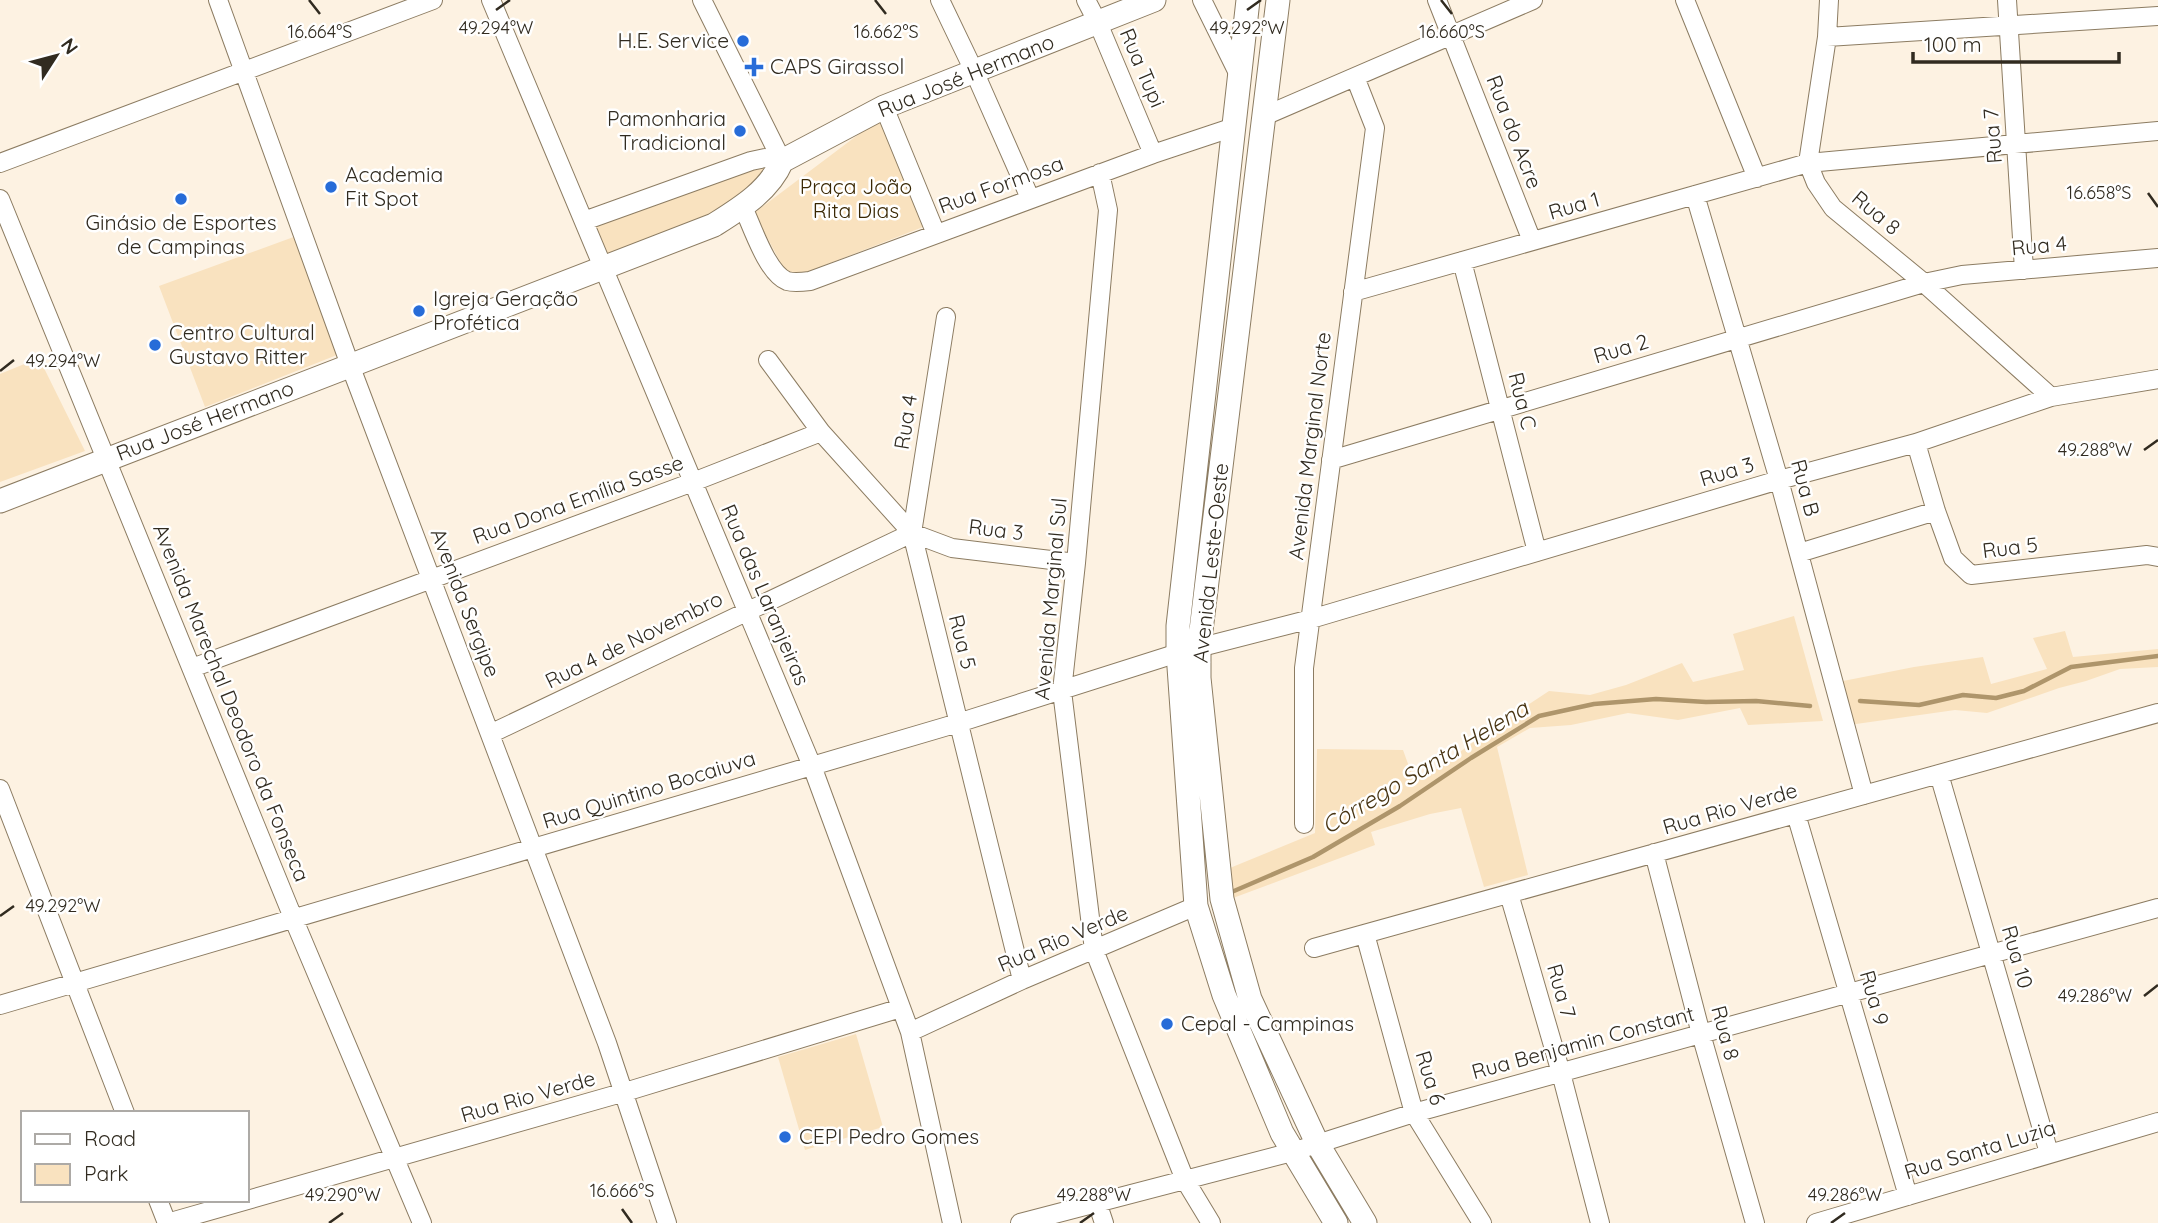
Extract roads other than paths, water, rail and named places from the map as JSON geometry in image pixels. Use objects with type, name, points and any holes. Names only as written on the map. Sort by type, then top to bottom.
[{"type":"main road","name":"Rua José Hermano","points":[[0,501],[714,225],[743,207],[766,187],[782,161],[884,107],[1154,0]]},
{"type":"main road","name":"Avenida Leste-Oeste","points":[[1248,0],[1178,626],[1199,678],[1222,899],[1250,999],[1317,1143],[1364,1223]]},
{"type":"main road","name":"Avenida Leste-Oeste","points":[[1278,0],[1188,650],[1196,906],[1224,995],[1292,1152],[1336,1223]]},
{"type":"street","name":"Avenida Sergipe","points":[[218,0],[350,365],[625,1092],[667,1223]]},
{"type":"street","points":[[0,163],[433,0]]},
{"type":"street","name":"Rua das Laranjeiras","points":[[491,0],[811,766],[910,1032],[952,1223]]},
{"type":"street","points":[[702,0],[782,161]]},
{"type":"street","points":[[940,0],[1030,198]]},
{"type":"street","name":"Rua Tupi","points":[[1086,0],[1153,153]]},
{"type":"street","points":[[1202,0],[1240,77]]},
{"type":"street","name":"Rua do Acre","points":[[1437,0],[1532,241]]},
{"type":"street","points":[[1262,117],[1533,0]]},
{"type":"street","points":[[1685,0],[1757,178]]},
{"type":"street","points":[[1829,0],[1827,37],[1808,163],[2158,131]]},
{"type":"street","name":"Rua 7","points":[[2007,0],[2024,270]]},
{"type":"street","points":[[1827,37],[2158,16]]},
{"type":"street","name":"Avenida Marginal Norte","points":[[1304,824],[1304,668],[1375,128],[1355,77]]},
{"type":"street","points":[[884,107],[936,234]]},
{"type":"street","name":"Rua Formosa","points":[[743,207],[770,266],[778,275],[787,281],[810,281],[1153,153],[1234,127]]},
{"type":"street","name":"Rua José Hermano","points":[[584,221],[751,162],[765,158],[782,161]]},
{"type":"street","name":"Rua 1","points":[[1353,292],[1808,163]]},
{"type":"street","name":"Rua 8","points":[[1808,163],[1816,183],[1833,208],[1924,284],[2051,397]]},
{"type":"street","name":"Avenida Marginal Sul","points":[[1100,173],[1108,209],[1062,691],[1094,950],[1185,1180]]},
{"type":"street","name":"Rua B","points":[[1695,195],[1779,480],[1864,795]]},
{"type":"street","name":"Avenida Marechal Deodoro da Fonseca","points":[[0,199],[294,920],[422,1223]]},
{"type":"street","name":"Rua 4","points":[[1924,284],[1962,275],[2158,258]]},
{"type":"street","name":"Rua C","points":[[1462,261],[1537,552]]},
{"type":"street","name":"Rua 2","points":[[1331,460],[1924,284]]},
{"type":"street","name":"Rua 4","points":[[912,533],[946,317]]},
{"type":"street","name":"Rua 5","points":[[768,360],[821,432],[912,533],[1022,980]]},
{"type":"street","name":"Rua 3","points":[[1311,619],[1779,480],[1916,443],[2051,397],[2158,379]]},
{"type":"street","name":"Rua Dona Emília Sasse","points":[[192,668],[821,432]]},
{"type":"street","name":"Rua 5","points":[[1916,443],[1953,558],[1971,575],[2147,555],[2158,557]]},
{"type":"street","points":[[1799,553],[1936,511]]},
{"type":"street","name":"Rua 3","points":[[912,533],[952,548],[1076,563]]},
{"type":"street","name":"Rua 4 de Novembro","points":[[490,734],[912,533]]},
{"type":"street","name":"Rua Quintino Bocaiuva","points":[[0,1005],[958,723],[1188,650],[1311,619]]},
{"type":"street","name":"Rua Rio Verde","points":[[1314,948],[2158,713]]},
{"type":"street","name":"Rua 10","points":[[1940,774],[2049,1153]]},
{"type":"street","points":[[0,789],[124,1111]]},
{"type":"street","name":"Rua 9","points":[[1796,814],[1908,1196]]},
{"type":"street","name":"Rua 8","points":[[1654,853],[1701,1034],[1755,1223]]},
{"type":"street","name":"Rua 7","points":[[1509,894],[1562,1073],[1600,1223]]},
{"type":"street","name":"Rua Rio Verde","points":[[910,1032],[1022,980],[1196,906]]},
{"type":"street","name":"Rua Benjamin Constant","points":[[1020,1223],[1292,1152],[1414,1114],[2158,908]]},
{"type":"street","name":"Rua 6","points":[[1365,934],[1414,1114],[1482,1223]]},
{"type":"street","name":"Rua Rio Verde","points":[[248,1200],[625,1092],[901,1008]]},
{"type":"street","name":"Rua Santa Luzia","points":[[1816,1223],[2158,1122]]},
{"type":"street","points":[[1185,1180],[1211,1223]]},
{"type":"street","points":[[159,1202],[167,1223]]},
{"type":"street","name":"Rua Rio Verde","points":[[167,1223],[242,1202]]},
{"type":"street","points":[[1097,1202],[1104,1223]]},
{"type":"waterway","name":"Córrego Santa Helena","points":[[1860,701],[1919,705],[1963,695],[1996,698],[2024,691],[2071,667],[2158,656]]},
{"type":"waterway","name":"Córrego Santa Helena","points":[[1234,891],[1313,857],[1400,806],[1539,716],[1594,704],[1656,699],[1756,701],[1810,706]]},
{"type":"place","name":"H.E. Service","points":[[743,41]]},
{"type":"place","name":"CAPS Girassol","points":[[754,67]]},
{"type":"place","name":"Pamonharia Tradicional","points":[[740,131]]},
{"type":"place","name":"Academia Fit Spot","points":[[331,187]]},
{"type":"place","name":"Ginásio de Esportes de Campinas","points":[[181,199]]},
{"type":"place","name":"Igreja Geração Profética","points":[[419,311]]},
{"type":"place","name":"Centro Cultural Gustavo Ritter","points":[[155,345]]},
{"type":"place","name":"Cepal - Campinas","points":[[1167,1024]]},
{"type":"place","name":"CEPI Pedro Gomes","points":[[785,1137]]},
{"type":"park label","name":"Praça João Rita Dias","points":[[856,199]]}]
